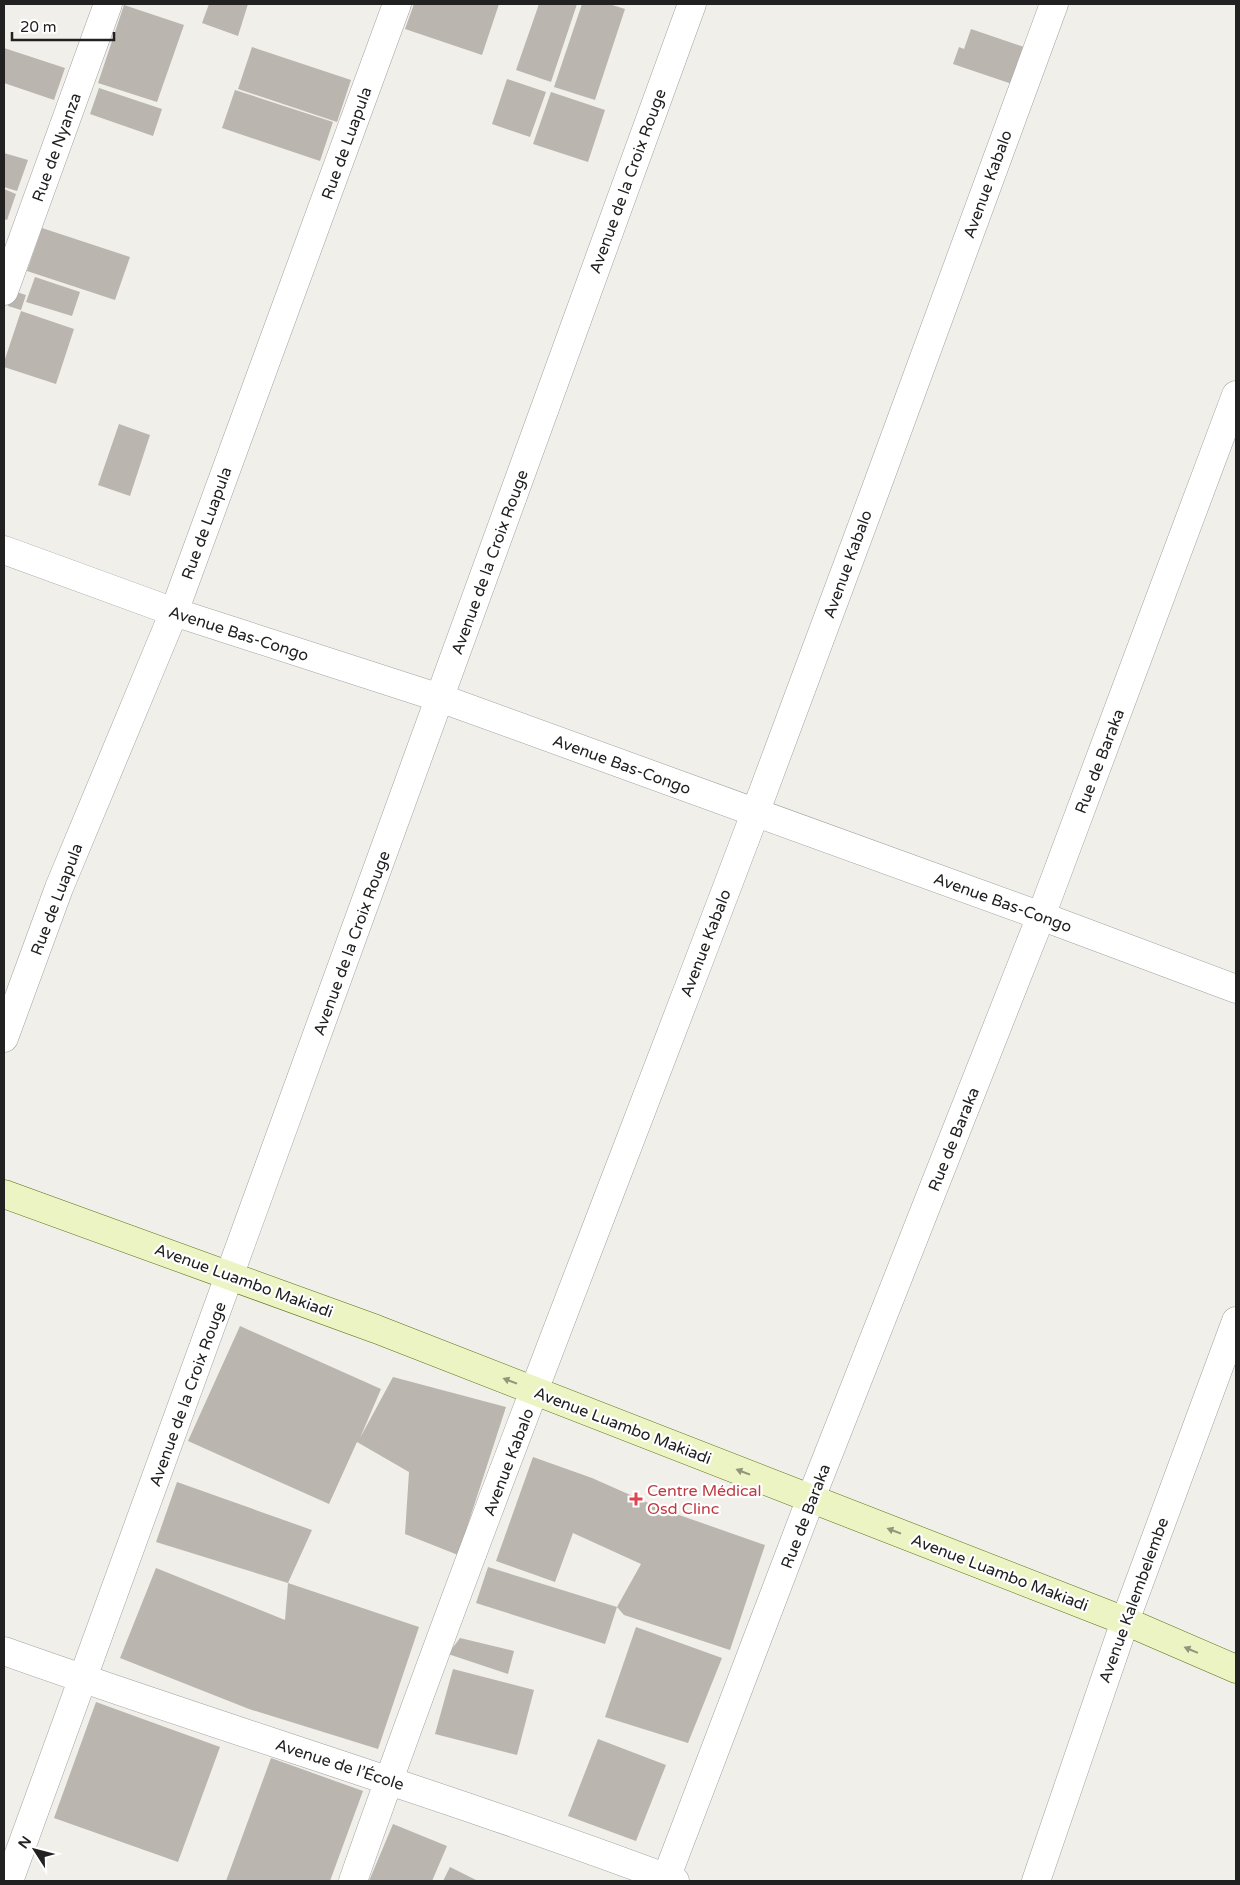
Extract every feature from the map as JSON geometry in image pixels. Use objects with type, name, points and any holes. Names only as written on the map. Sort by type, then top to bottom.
[{"type":"main road","name":"Avenue Luambo Makiadi","points":[[4,1194],[376,1328],[1124,1621],[1236,1669]]},
{"type":"street","name":"Rue de Nyanza","points":[[4,291],[108,4]]},
{"type":"street","name":"Rue de Luapula","points":[[4,1038],[59,888],[174,612],[397,4]]},
{"type":"street","name":"Avenue de la Croix Rouge","points":[[9,1881],[692,4]]},
{"type":"street","name":"Avenue Kabalo","points":[[353,1881],[535,1391],[755,812],[1054,4]]},
{"type":"street","name":"Rue de Baraka","points":[[669,1880],[811,1498],[1041,916],[1236,395]]},
{"type":"street","name":"Avenue Bas-Congo","points":[[4,550],[174,612],[440,698],[1041,916],[1236,989]]},
{"type":"street","name":"Avenue Kalembelembe","points":[[1036,1881],[1124,1621],[1236,1321]]},
{"type":"street","name":"Avenue de l’École","points":[[4,1651],[82,1679],[389,1780],[669,1880]]},
{"type":"building","points":[[209,4],[248,4],[238,36],[202,23]]},
{"type":"building","points":[[414,4],[499,4],[482,55],[405,29]]},
{"type":"building","points":[[539,4],[577,4],[551,82],[516,70]]},
{"type":"building","points":[[582,4],[609,4],[625,9],[595,100],[554,87]]},
{"type":"building","points":[[124,5],[184,25],[157,102],[98,83]]},
{"type":"building","points":[[971,29],[1024,47],[1012,84],[953,64],[959,47],[964,49]]},
{"type":"building","points":[[252,47],[351,80],[337,122],[238,89]]},
{"type":"building","points":[[4,48],[65,68],[54,100],[4,83]]},
{"type":"building","points":[[507,79],[546,92],[530,137],[492,124]]},
{"type":"building","points":[[99,88],[162,109],[153,136],[90,114]]},
{"type":"building","points":[[235,90],[333,122],[320,161],[222,128]]},
{"type":"building","points":[[551,92],[605,110],[588,162],[533,144]]},
{"type":"building","points":[[4,153],[28,160],[17,191],[4,187]]},
{"type":"building","points":[[4,189],[16,194],[7,220],[4,219]]},
{"type":"building","points":[[42,228],[130,257],[115,300],[27,271]]},
{"type":"building","points":[[35,277],[80,292],[72,316],[26,302]]},
{"type":"building","points":[[13,291],[26,295],[21,310],[8,306]]},
{"type":"building","points":[[21,311],[74,329],[56,384],[4,367]]},
{"type":"building","points":[[119,424],[150,435],[130,496],[98,485]]},
{"type":"building","points":[[240,1326],[381,1389],[360,1438],[393,1377],[506,1407],[458,1555],[405,1534],[409,1472],[357,1442],[329,1504],[188,1441]]},
{"type":"building","points":[[533,1457],[592,1478],[662,1509],[765,1545],[730,1650],[624,1615],[617,1607],[641,1564],[573,1533],[555,1582],[496,1561]]},
{"type":"building","points":[[177,1482],[312,1530],[288,1583],[156,1542]]},
{"type":"building","points":[[488,1567],[617,1607],[605,1644],[476,1603]]},
{"type":"building","points":[[156,1568],[285,1620],[288,1583],[419,1627],[378,1749],[249,1709],[120,1658]]},
{"type":"building","points":[[636,1627],[722,1658],[688,1743],[605,1717]]},
{"type":"building","points":[[460,1638],[514,1651],[508,1674],[448,1654]]},
{"type":"building","points":[[453,1669],[534,1690],[517,1755],[435,1734]]},
{"type":"building","points":[[96,1702],[220,1747],[178,1862],[54,1818]]},
{"type":"building","points":[[598,1739],[666,1765],[636,1841],[568,1816]]},
{"type":"building","points":[[271,1758],[363,1791],[330,1881],[226,1881]]},
{"type":"building","points":[[393,1824],[447,1846],[432,1881],[369,1881]]},
{"type":"building","points":[[450,1867],[478,1881],[443,1881]]},
{"type":"place","name":"Centre Médical Osd Clinc","points":[[636,1499]]}]
